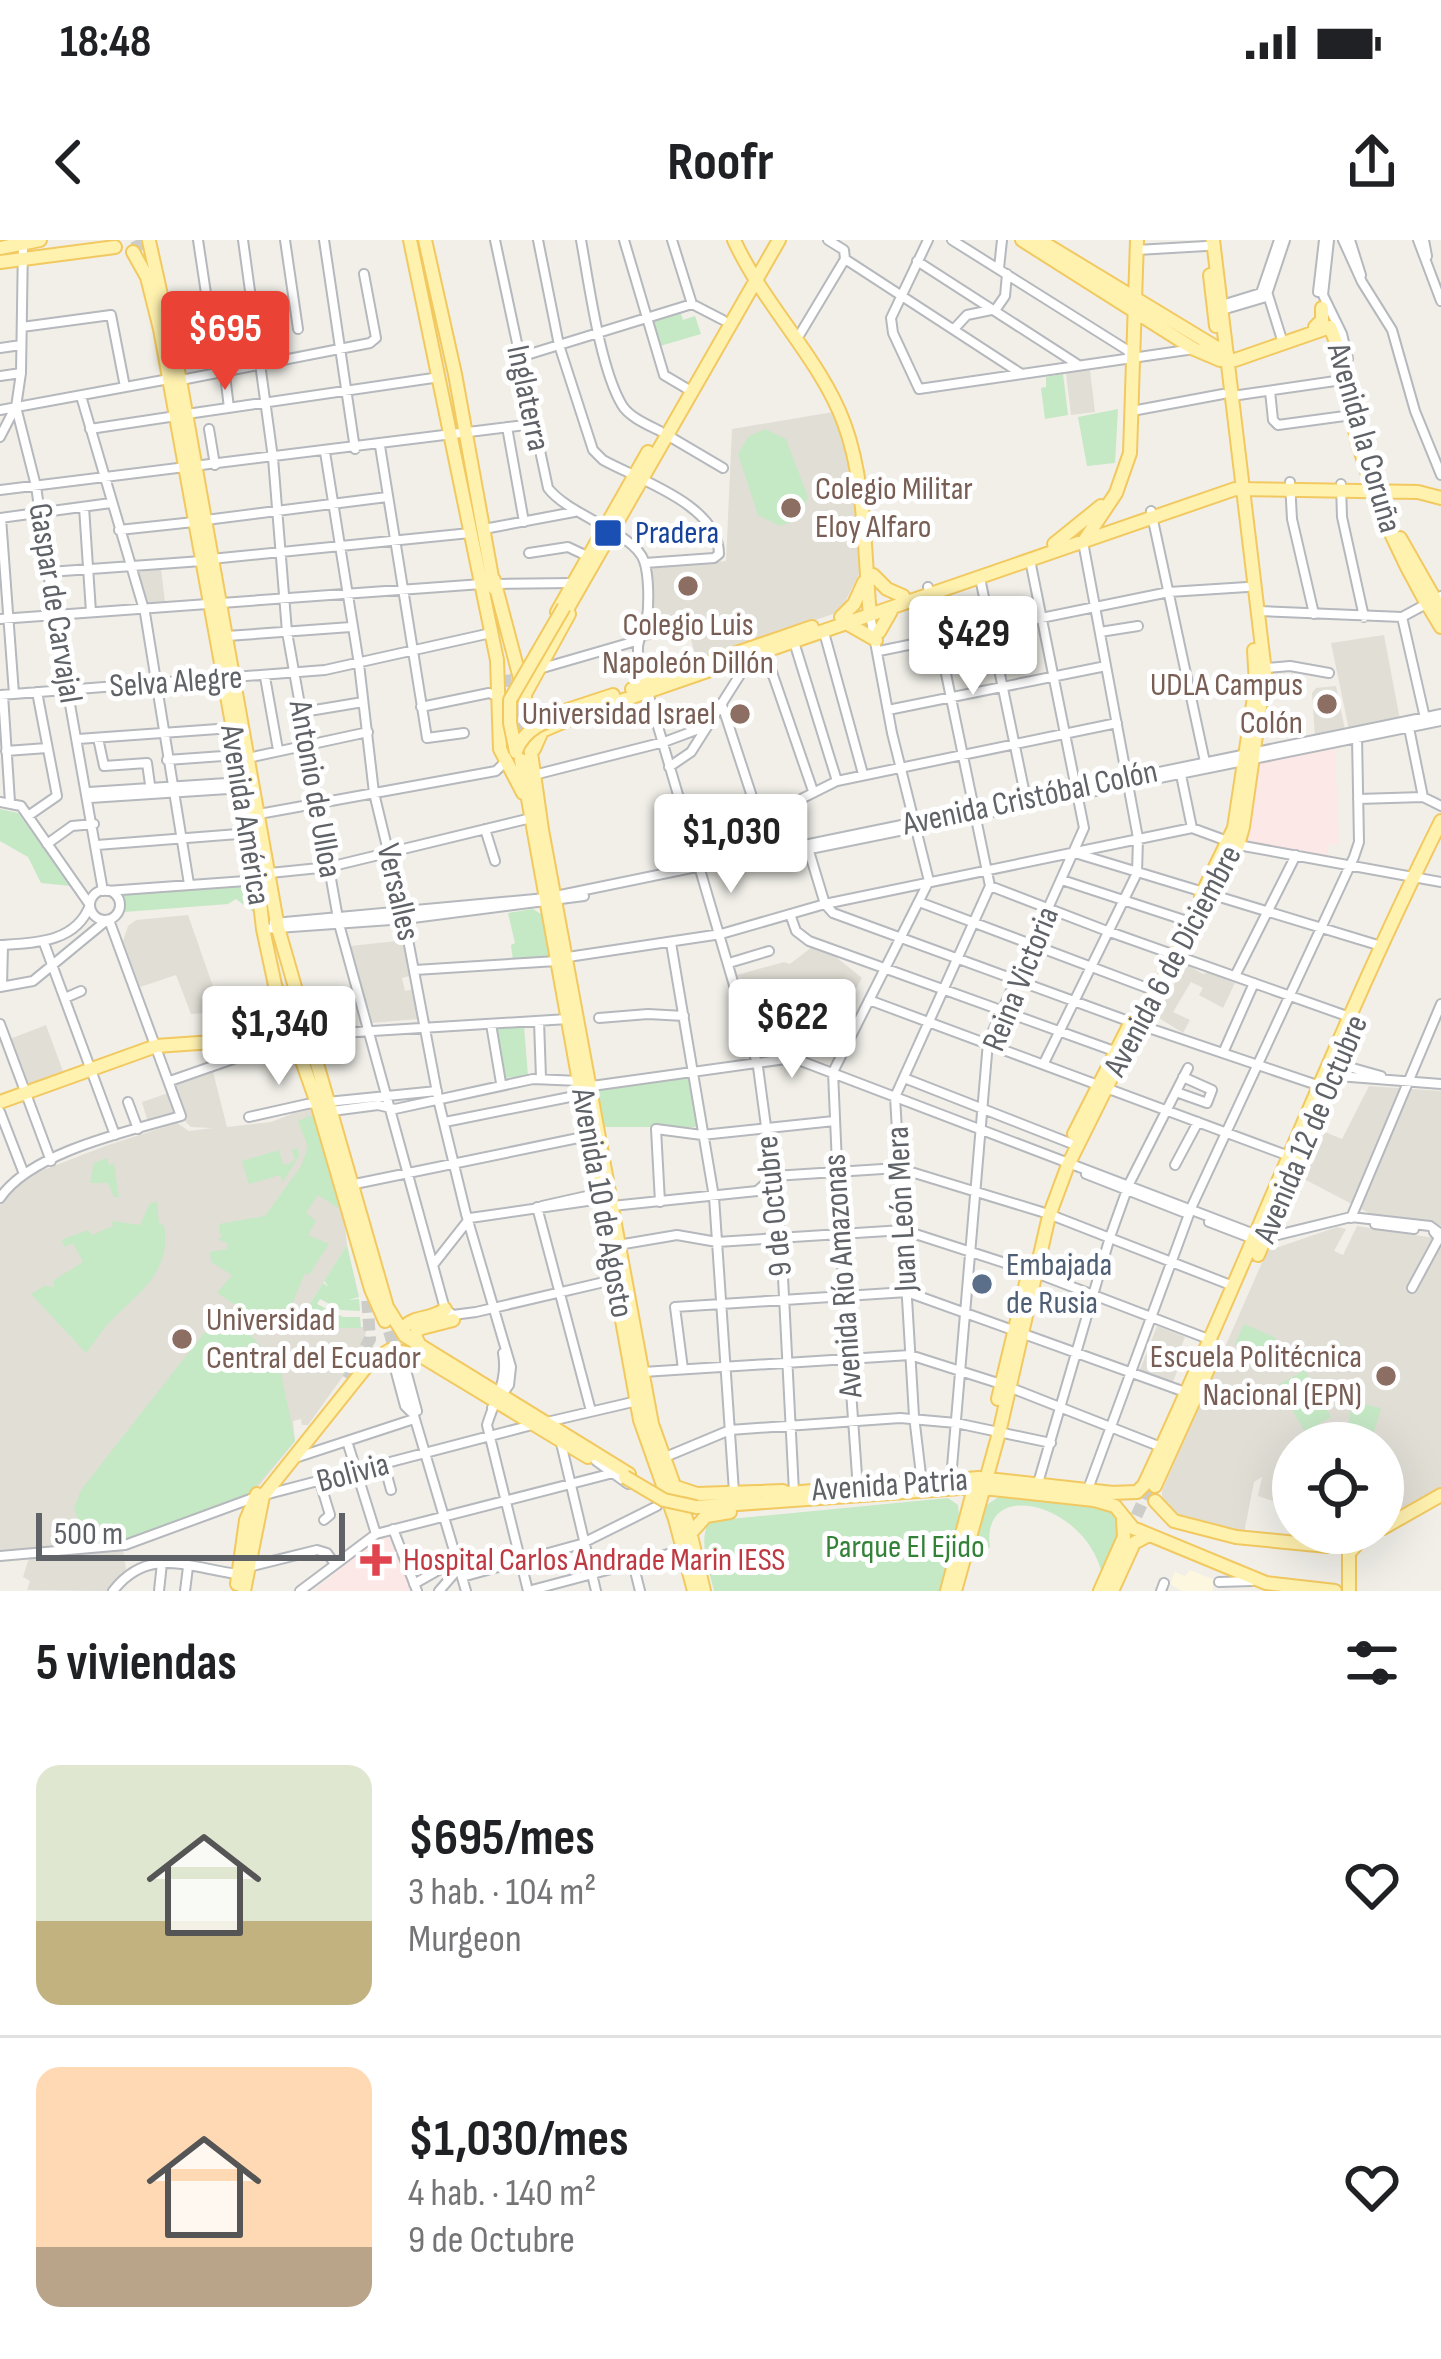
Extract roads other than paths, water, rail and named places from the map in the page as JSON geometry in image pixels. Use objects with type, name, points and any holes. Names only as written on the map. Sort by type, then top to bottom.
[{"type":"main road","points":[[0,262],[40,240]]},
{"type":"main road","name":"Avenida 10 de Agosto","points":[[410,240],[440,377],[459,434]]},
{"type":"main road","name":"Avenida 10 de Agosto","points":[[424,240],[477,531],[528,723],[525,759],[533,814],[554,900],[604,1199],[618,1245],[637,1401],[688,1530],[704,1591]]},
{"type":"main road","points":[[1022,240],[1218,354],[1282,341],[1324,321],[1334,323],[1348,359]]},
{"type":"main road","points":[[1039,240],[1132,304]]},
{"type":"main road","name":"Avenida 6 de Diciembre","points":[[1208,242],[1222,308],[1218,354]]},
{"type":"main road","name":"Avenida 6 de Diciembre","points":[[1208,242],[1256,683],[1249,758]]},
{"type":"main road","points":[[0,248],[24,251],[112,243],[144,250]]},
{"type":"main road","points":[[929,591],[980,578],[1035,555],[1104,506],[1123,452],[1133,243]]},
{"type":"main road","name":"Avenida América","points":[[144,250],[147,277],[164,325]]},
{"type":"main road","name":"Avenida América","points":[[144,250],[164,325],[242,756],[243,785],[264,877]]},
{"type":"main road","points":[[758,262],[848,414],[861,455],[870,575],[844,621]]},
{"type":"main road","points":[[744,301],[756,296],[758,262]]},
{"type":"main road","points":[[516,680],[537,668],[663,433],[744,301],[758,262]]},
{"type":"main road","points":[[689,390],[758,262]]},
{"type":"main road","points":[[758,262],[843,420],[855,460],[874,610]]},
{"type":"main road","name":"Avenida la Coruña","points":[[1324,321],[1346,379],[1390,536],[1436,602],[1441,628]]},
{"type":"main road","points":[[1086,536],[1128,463],[1129,357]]},
{"type":"main road","name":"Avenida la Coruña","points":[[1346,379],[1348,359]]},
{"type":"main road","points":[[746,659],[819,629],[1238,485],[1377,490],[1441,498]]},
{"type":"main road","name":"Avenida 6 de Diciembre","points":[[951,1591],[971,1510],[985,1479],[1046,1213],[1070,1143],[1234,843],[1264,668],[1238,485]]},
{"type":"main road","points":[[1104,506],[1119,521]]},
{"type":"main road","points":[[1054,544],[1152,514]]},
{"type":"main road","name":"Avenida 10 de Agosto","points":[[477,531],[477,558],[516,680]]},
{"type":"main road","points":[[516,680],[608,531]]},
{"type":"main road","name":"Avenida 10 de Agosto","points":[[477,558],[490,583],[502,756],[533,814]]},
{"type":"main road","points":[[870,575],[900,601]]},
{"type":"main road","points":[[525,759],[509,723],[510,700],[568,606],[572,585]]},
{"type":"main road","points":[[844,621],[878,641],[900,601]]},
{"type":"main road","name":"Avenida América","points":[[214,603],[227,636],[232,728],[260,814],[270,926],[288,1038],[324,1106],[387,1307],[410,1332]]},
{"type":"main road","points":[[516,680],[568,606]]},
{"type":"main road","points":[[498,715],[503,724],[552,722],[746,659],[819,629]]},
{"type":"main road","points":[[525,795],[525,734],[626,691],[646,688]]},
{"type":"main road","points":[[525,759],[552,722],[626,691]]},
{"type":"main road","points":[[502,756],[514,736],[521,737],[525,759]]},
{"type":"main road","name":"Avenida 10 de Agosto","points":[[525,759],[533,814]]},
{"type":"main road","name":"Avenida 12 de Octubre","points":[[1185,1406],[1441,821]]},
{"type":"main road","name":"Avenida 12 de Octubre","points":[[1354,1018],[1382,946],[1441,837]]},
{"type":"main road","name":"Avenida 6 de Diciembre","points":[[1064,1164],[1114,1051],[1135,1023],[1187,921],[1207,893]]},
{"type":"main road","name":"Avenida América","points":[[270,926],[288,1038]]},
{"type":"main road","name":"Avenida 10 de Agosto","points":[[563,959],[568,1018],[589,1135],[642,1372],[664,1506],[694,1591]]},
{"type":"main road","points":[[0,1107],[157,1048],[288,1038],[281,1025],[283,1010]]},
{"type":"main road","name":"Avenida América","points":[[324,1106],[384,1320],[407,1353]]},
{"type":"main road","points":[[356,1220],[352,1241],[372,1294]]},
{"type":"main road","name":"Avenida 12 de Octubre","points":[[1110,1493],[1140,1491],[1214,1358],[1236,1287],[1260,1239]]},
{"type":"main road","points":[[407,1353],[410,1332],[404,1327],[408,1322],[449,1315]]},
{"type":"main road","points":[[407,1353],[417,1331],[449,1315]]},
{"type":"main road","points":[[1212,1340],[1214,1358]]},
{"type":"main road","points":[[239,1591],[245,1520],[258,1497],[370,1361],[407,1353],[597,1457]]},
{"type":"main road","points":[[258,1497],[280,1486],[348,1378]]},
{"type":"main road","points":[[1106,1591],[1124,1534],[1125,1508],[1148,1491],[1185,1406]]},
{"type":"main road","points":[[541,1423],[560,1442],[623,1466],[656,1457]]},
{"type":"main road","name":"Avenida Patria","points":[[597,1457],[620,1474],[697,1503],[985,1479],[1037,1488],[1105,1502],[1146,1532],[1266,1583],[1333,1591]]},
{"type":"main road","points":[[951,1483],[971,1510],[985,1479]]},
{"type":"main road","name":"Avenida Patria","points":[[951,1483],[985,1479]]},
{"type":"main road","points":[[671,1485],[688,1493],[792,1495]]},
{"type":"main road","name":"Avenida Patria","points":[[1037,1488],[1148,1491]]},
{"type":"main road","points":[[1106,1591],[1135,1541],[1157,1515],[1148,1491]]},
{"type":"main road","points":[[1148,1491],[1174,1521],[1272,1541]]},
{"type":"main road","points":[[694,1591],[688,1530],[695,1517],[711,1510],[755,1508],[792,1495]]},
{"type":"main road","points":[[1404,1516],[1441,1495]]},
{"type":"main road","points":[[1106,1591],[1128,1541]]},
{"type":"main road","points":[[1333,1591],[1341,1584],[1340,1554]]},
{"type":"main road","points":[[1349,1591],[1350,1554]]},
{"type":"street","points":[[198,240],[213,340]]},
{"type":"street","name":"Antonio de Ulloa","points":[[243,240],[262,364],[287,632],[338,921],[405,1173],[449,1315]]},
{"type":"street","points":[[285,240],[298,329]]},
{"type":"street","points":[[324,240],[356,448]]},
{"type":"street","name":"Inglaterra","points":[[495,240],[548,488],[608,531]]},
{"type":"street","points":[[538,240],[560,345],[593,450],[704,519],[717,538],[719,554],[645,563],[634,546],[608,531]]},
{"type":"street","points":[[580,240],[598,333],[622,406],[722,468]]},
{"type":"street","points":[[624,240],[664,375],[689,390]]},
{"type":"street","points":[[672,240],[692,304]]},
{"type":"street","points":[[800,334],[845,260],[844,250],[828,240]]},
{"type":"street","points":[[928,240],[892,311],[892,326],[919,389],[1129,357],[1218,354]]},
{"type":"street","points":[[952,240],[1129,357]]},
{"type":"street","points":[[954,329],[967,315],[996,309],[1005,296],[1002,240]]},
{"type":"street","points":[[1282,240],[1261,295],[1282,341]]},
{"type":"street","name":"Avenida la Coruña","points":[[1324,321],[1318,275],[1326,240]]},
{"type":"street","name":"Avenida la Coruña","points":[[1326,240],[1324,295],[1348,359]]},
{"type":"street","points":[[1347,240],[1362,282],[1392,330],[1414,411],[1441,475]]},
{"type":"street","points":[[1421,240],[1440,296]]},
{"type":"street","points":[[1133,243],[1208,242]]},
{"type":"street","name":"Gaspar de Carvajal","points":[[24,251],[16,407],[36,486],[102,891],[118,898],[119,943]]},
{"type":"street","points":[[845,260],[1021,374]]},
{"type":"street","points":[[917,261],[1080,366]]},
{"type":"street","points":[[0,410],[370,344],[376,338],[364,274]]},
{"type":"street","points":[[1222,308],[1261,295]]},
{"type":"street","points":[[520,357],[692,304],[723,320]]},
{"type":"street","points":[[22,327],[111,315],[125,387]]},
{"type":"street","points":[[0,348],[21,345]]},
{"type":"street","points":[[0,376],[21,373]]},
{"type":"street","points":[[225,375],[229,408]]},
{"type":"street","points":[[90,429],[440,377]]},
{"type":"street","points":[[1132,410],[1346,379]]},
{"type":"street","points":[[1270,391],[1273,420],[1278,425],[1354,414]]},
{"type":"street","points":[[81,396],[142,608],[189,884]]},
{"type":"street","points":[[0,437],[16,407]]},
{"type":"street","points":[[0,490],[533,424]]},
{"type":"street","points":[[507,427],[524,522]]},
{"type":"street","points":[[209,429],[215,465]]},
{"type":"street","points":[[380,446],[428,739],[464,733]]},
{"type":"street","name":"Versalles","points":[[325,452],[374,793],[454,1163],[512,1373],[487,1425],[528,1591]]},
{"type":"street","points":[[1289,486],[1314,614]]},
{"type":"street","points":[[1341,488],[1342,517],[1364,616]]},
{"type":"street","points":[[119,530],[388,497]]},
{"type":"street","points":[[14,694],[0,518],[111,503]]},
{"type":"street","points":[[84,507],[92,611]]},
{"type":"street","points":[[49,572],[339,547],[477,531],[576,512]]},
{"type":"street","points":[[1152,514],[1205,766]]},
{"type":"street","points":[[1045,1063],[1137,873],[1138,839],[1086,536]]},
{"type":"street","points":[[529,553],[568,547],[588,557]]},
{"type":"street","name":"Reina Victoria","points":[[951,1483],[988,1042],[1084,828],[1042,619],[1035,555]]},
{"type":"street","name":"9 de Octubre","points":[[645,563],[646,620],[636,641],[646,688],[757,1064],[781,1238],[792,1495]]},
{"type":"street","points":[[980,578],[1027,802]]},
{"type":"street","points":[[5,619],[490,583],[572,585]]},
{"type":"street","points":[[878,641],[939,640],[1168,592],[1246,587]]},
{"type":"street","points":[[929,591],[990,886],[1354,1018]]},
{"type":"street","points":[[1257,610],[1402,617],[1436,602]]},
{"type":"street","points":[[874,610],[888,710],[929,881]]},
{"type":"street","points":[[1402,617],[1425,718]]},
{"type":"street","points":[[1100,632],[1138,626]]},
{"type":"street","points":[[227,636],[351,627]]},
{"type":"street","points":[[819,629],[825,636],[863,773]]},
{"type":"street","name":"Selva Alegre","points":[[1,695],[295,674],[491,633]]},
{"type":"street","points":[[537,668],[636,641]]},
{"type":"street","points":[[794,642],[837,781]]},
{"type":"street","points":[[669,767],[691,752],[746,659]]},
{"type":"street","points":[[746,659],[813,791]]},
{"type":"street","points":[[888,710],[1106,666]]},
{"type":"street","points":[[1264,668],[1290,666],[1329,673]]},
{"type":"street","points":[[265,676],[278,750]]},
{"type":"street","points":[[28,816],[56,798],[37,692]]},
{"type":"street","points":[[421,707],[489,693],[500,697]]},
{"type":"street","points":[[1,695],[5,802]]},
{"type":"street","points":[[303,712],[364,702]]},
{"type":"street","points":[[721,704],[759,818]]},
{"type":"street","name":"Avenida Cristóbal Colón","points":[[1357,735],[1441,718]]},
{"type":"street","name":"Avenida Cristóbal Colón","points":[[270,926],[554,900],[1441,718]]},
{"type":"street","points":[[692,843],[863,773],[1117,722]]},
{"type":"street","points":[[525,759],[662,742],[707,726]]},
{"type":"street","points":[[78,740],[232,728]]},
{"type":"street","points":[[1409,728],[1424,797]]},
{"type":"street","points":[[167,760],[242,756],[368,732]]},
{"type":"street","points":[[1088,1490],[1190,1212],[1352,863],[1359,842],[1357,735]]},
{"type":"street","points":[[98,738],[104,766],[147,763],[150,791]]},
{"type":"street","points":[[6,751],[47,748]]},
{"type":"street","points":[[260,814],[496,771],[502,756]]},
{"type":"street","name":"Avenida Cristóbal Colón","points":[[1127,782],[1181,775],[1205,766]]},
{"type":"street","points":[[1181,775],[1192,828]]},
{"type":"street","points":[[89,795],[243,785]]},
{"type":"street","points":[[1358,799],[1424,797],[1441,806]]},
{"type":"street","name":"Gaspar de Carvajal","points":[[5,802],[21,806],[97,918],[108,920],[119,943],[181,1116],[138,1129]]},
{"type":"street","points":[[80,890],[189,884],[329,867],[533,814]]},
{"type":"street","points":[[47,844],[72,826],[94,824]]},
{"type":"street","points":[[415,970],[563,959],[721,934],[825,904],[1192,828],[1234,843],[1441,882]]},
{"type":"street","points":[[485,829],[495,861]]},
{"type":"street","points":[[97,845],[252,832]]},
{"type":"street","points":[[807,847],[825,904],[833,913],[1259,1066],[1329,1077],[1441,1084]]},
{"type":"street","points":[[1074,852],[1382,946]]},
{"type":"street","points":[[1235,976],[1296,855]]},
{"type":"street","points":[[1062,880],[1187,921]]},
{"type":"street","name":"Avenida Río Amazonas","points":[[859,1492],[833,1072],[929,881]]},
{"type":"street","name":"Juan León Mera","points":[[914,1487],[921,1475],[895,1097],[990,886]]},
{"type":"street","points":[[102,891],[84,919],[44,943],[2,945],[1,987],[33,981],[118,911]]},
{"type":"street","points":[[920,902],[1150,989]]},
{"type":"street","points":[[790,914],[796,931],[808,941],[1114,1051]]},
{"type":"street","points":[[44,943],[115,1135]]},
{"type":"street","points":[[671,943],[714,1197],[734,1492]]},
{"type":"street","points":[[729,963],[769,951]]},
{"type":"street","points":[[1223,1052],[1254,982]]},
{"type":"street","points":[[64,998],[81,992]]},
{"type":"street","points":[[869,1000],[1294,1158]]},
{"type":"street","points":[[1352,1220],[1440,1011]]},
{"type":"street","points":[[599,1018],[684,1016]]},
{"type":"street","points":[[170,1081],[288,1038],[568,1018]]},
{"type":"street","points":[[539,1021],[541,1078]]},
{"type":"street","points":[[0,1024],[51,1161]]},
{"type":"street","points":[[491,1024],[501,1083]]},
{"type":"street","points":[[445,1122],[584,1087],[793,1058],[1260,1239],[1352,1220],[1439,1235],[1414,1287]]},
{"type":"street","points":[[1037,1488],[1128,1187],[1165,1111],[1175,1092],[1185,1073],[1212,1090],[1208,1103],[1175,1092]]},
{"type":"street","points":[[249,1118],[386,1102],[395,1109],[438,1095],[541,1078],[584,1087]]},
{"type":"street","points":[[904,1078],[1070,1143]]},
{"type":"street","points":[[0,1198],[24,1174],[138,1129],[128,1102]]},
{"type":"street","points":[[0,1107],[24,1174]]},
{"type":"street","points":[[798,1108],[801,1124]]},
{"type":"street","points":[[660,1202],[656,1129],[702,1135],[834,1121]]},
{"type":"street","points":[[1175,1165],[1198,1122]]},
{"type":"street","points":[[350,1185],[589,1135]]},
{"type":"street","points":[[432,1266],[468,1219],[604,1199],[660,1202],[714,1197],[757,1191],[774,1176],[898,1168],[1046,1213],[1236,1287]]},
{"type":"street","points":[[539,1207],[591,1411]]},
{"type":"street","points":[[618,1245],[676,1235],[717,1241],[903,1230],[1033,1272],[1212,1340]]},
{"type":"street","points":[[410,1332],[443,1316],[621,1279]]},
{"type":"street","points":[[683,1370],[674,1307],[907,1292],[1132,1372],[1185,1406]]},
{"type":"street","name":"Avenida América","points":[[407,1353],[405,1406],[418,1430],[466,1591]]},
{"type":"street","name":"Avenida América","points":[[407,1353],[403,1359],[418,1430]]},
{"type":"street","points":[[642,1372],[910,1354],[1161,1447]]},
{"type":"street","name":"Bolivia","points":[[280,1486],[320,1482],[637,1401]]},
{"type":"street","points":[[301,1450],[347,1442],[413,1416]]},
{"type":"street","points":[[656,1457],[730,1430],[914,1418],[1051,1443]]},
{"type":"street","points":[[347,1442],[376,1534]]},
{"type":"street","points":[[560,1442],[596,1591]]},
{"type":"street","points":[[384,1464],[391,1490]]},
{"type":"street","points":[[300,1591],[376,1534],[570,1483],[620,1474],[664,1506]]},
{"type":"street","points":[[320,1482],[330,1515],[324,1520]]},
{"type":"street","points":[[0,1556],[124,1545],[258,1497]]},
{"type":"street","points":[[393,1529],[416,1587],[459,1568],[520,1562],[585,1542],[664,1506]]},
{"type":"street","points":[[113,1591],[131,1570],[149,1563],[244,1571],[317,1550],[327,1552],[334,1566]]},
{"type":"street","points":[[528,1591],[683,1550]]},
{"type":"street","points":[[159,1591],[162,1563]]},
{"type":"street","points":[[633,1563],[640,1591]]},
{"type":"street","points":[[1218,1587],[1219,1565]]},
{"type":"street","points":[[185,1591],[188,1567]]},
{"type":"street","points":[[439,1591],[459,1568]]},
{"type":"street","points":[[1218,1587],[1232,1579],[1266,1583]]},
{"type":"tunnel","points":[[136,240],[143,254]]},
{"type":"tunnel","points":[[505,675],[509,704]]},
{"type":"tunnel","points":[[515,687],[525,743]]},
{"type":"tunnel","points":[[348,1379],[370,1339],[367,1296]]},
{"type":"tunnel","points":[[384,1314],[397,1358]]},
{"type":"tunnel","points":[[1129,1532],[1151,1484]]},
{"type":"place","name":"Colegio Militar Eloy Alfaro","points":[[791,508]]},
{"type":"place","name":"Pradera","points":[[608,533]]},
{"type":"place","name":"Colegio Luis Napoleón Dillón","points":[[688,586]]},
{"type":"place","name":"UDLA Campus Colón","points":[[1327,704]]},
{"type":"place","name":"Universidad Israel","points":[[740,714]]},
{"type":"place","name":"Embajada de Rusia","points":[[982,1284]]},
{"type":"place","name":"Universidad Central del Ecuador","points":[[182,1339]]},
{"type":"place","name":"Escuela Politécnica Nacional (EPN)","points":[[1386,1376]]},
{"type":"place","name":"Hospital Carlos Andrade Marin IESS","points":[[376,1560]]},
{"type":"park label","name":"Parque El Ejido","points":[[905,1547]]}]
